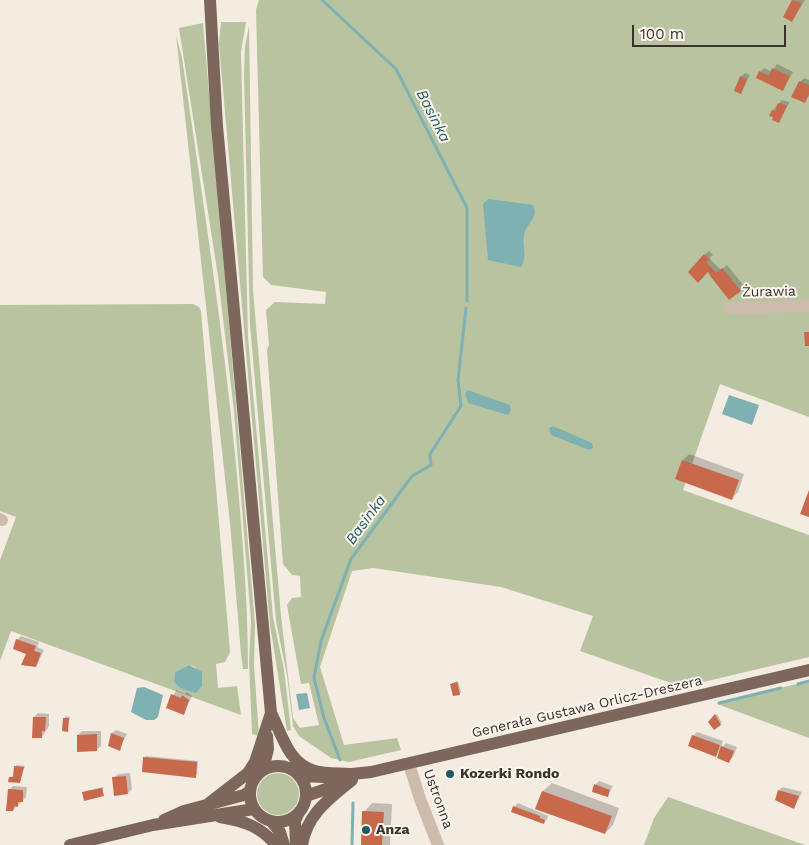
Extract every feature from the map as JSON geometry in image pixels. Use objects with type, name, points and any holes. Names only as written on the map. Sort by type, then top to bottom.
[{"type":"main road","points":[[210,0],[216,117],[271,713],[287,749],[305,766],[314,770],[351,777]]},
{"type":"main road","name":"Generała Gustawa Orlicz-Dreszera","points":[[306,796],[351,777],[809,670]]},
{"type":"main road","points":[[210,810],[240,782],[255,762],[271,713]]},
{"type":"main road","points":[[265,728],[268,749],[263,769],[252,783],[250,791],[254,809],[264,818],[271,821],[286,820],[299,812]]},
{"type":"main road","points":[[279,728],[279,745],[283,762],[295,772],[305,785],[306,796],[296,821],[296,845]]},
{"type":"main road","points":[[263,769],[277,766],[295,772]]},
{"type":"main road","name":"Generała Gustawa Orlicz-Dreszera","points":[[295,772],[324,777],[351,777]]},
{"type":"main road","points":[[302,845],[309,822],[315,812],[351,777]]},
{"type":"main road","points":[[210,810],[250,791]]},
{"type":"main road","points":[[70,845],[153,825],[184,811],[254,809]]},
{"type":"main road","points":[[210,810],[258,828],[276,845]]},
{"type":"main road","points":[[271,821],[280,832],[284,845]]},
{"type":"street","name":"Żurawia","points":[[729,308],[809,306]]},
{"type":"street","name":"Ustronna","points":[[409,764],[420,800],[438,845]]},
{"type":"green space","points":[[259,0],[809,0],[809,417],[720,384],[683,490],[809,535],[809,657],[682,687],[580,651],[593,616],[501,587],[373,568],[352,571],[320,667],[344,745],[397,738],[401,750],[349,762],[331,758],[299,736],[293,726],[287,675],[276,621],[250,325],[244,75],[245,47],[249,26],[253,290],[281,616],[293,718],[300,728],[319,725],[309,683],[301,684],[287,605],[292,598],[301,597],[300,576],[292,575],[283,564],[267,350],[269,345],[266,310],[275,302],[325,304],[326,292],[271,285],[263,277],[256,10]]},
{"type":"green space","points":[[221,22],[246,22],[241,52],[248,337],[273,617],[284,670],[291,730],[287,731],[270,625],[219,44]]},
{"type":"green space","points":[[203,23],[255,624],[254,665],[259,736],[252,734],[249,661],[251,621],[234,411],[218,276],[179,28]]},
{"type":"green space","points":[[176,35],[182,58],[231,413],[244,566],[248,669],[243,669],[241,654],[230,523]]},
{"type":"green space","points":[[193,304],[199,307],[201,311],[230,652],[225,662],[216,664],[218,688],[237,686],[241,715],[11,631],[0,661],[0,560],[16,517],[0,511],[0,305]],"holes":[[[189,665],[195,667],[202,685],[196,692],[174,682],[175,672]]]},
{"type":"green space","points":[[809,681],[809,738],[717,704],[719,703]]},
{"type":"green space","points":[[278,773],[293,779],[299,794],[293,809],[278,815],[263,809],[257,794],[263,779]]},
{"type":"green space","points":[[668,797],[805,845],[644,845],[654,818]]},
{"type":"water","points":[[488,199],[533,205],[534,214],[524,235],[524,259],[521,267],[488,260],[483,204]]},
{"type":"water","points":[[467,390],[510,405],[511,410],[508,415],[468,403],[465,394]]},
{"type":"water","points":[[729,395],[759,405],[752,425],[722,414]]},
{"type":"water","points":[[553,426],[592,443],[593,448],[589,450],[551,435],[549,428]]},
{"type":"water","points":[[189,665],[202,672],[202,686],[196,693],[180,688],[174,682],[175,672]]},
{"type":"water","points":[[144,687],[163,695],[158,717],[154,720],[146,720],[131,712],[137,688]]},
{"type":"water","points":[[307,693],[310,708],[299,710],[296,694]]},
{"type":"building","points":[[792,0],[802,3],[792,22],[783,17]]},
{"type":"building","points":[[772,68],[790,76],[783,91],[756,78],[759,71],[769,76]]},
{"type":"building","points":[[740,76],[747,79],[741,94],[734,91]]},
{"type":"building","points":[[799,81],[809,85],[809,94],[805,103],[791,97]]},
{"type":"building","points":[[780,103],[787,106],[779,123],[772,120],[773,117],[769,116],[772,110],[776,111],[777,104]]},
{"type":"building","points":[[704,254],[710,259],[706,262],[716,273],[711,277],[708,272],[698,283],[688,272]]},
{"type":"building","points":[[722,268],[741,291],[729,300],[711,277]]},
{"type":"building","points":[[804,332],[809,332],[809,346],[805,346]]},
{"type":"building","points":[[682,460],[739,480],[732,500],[675,479]]},
{"type":"building","points":[[809,490],[809,517],[800,514]]},
{"type":"building","points":[[16,639],[36,646],[34,651],[41,653],[36,667],[21,665],[26,654],[13,649]]},
{"type":"building","points":[[457,682],[460,695],[453,696],[450,684]]},
{"type":"building","points":[[171,694],[181,698],[182,695],[189,700],[184,715],[166,708]]},
{"type":"building","points":[[715,714],[721,725],[714,730],[708,722]]},
{"type":"building","points":[[33,717],[46,717],[45,731],[42,731],[42,738],[32,738]]},
{"type":"building","points":[[63,718],[69,718],[68,732],[62,731]]},
{"type":"building","points":[[111,733],[124,738],[120,751],[108,746]]},
{"type":"building","points":[[97,734],[97,751],[77,752],[77,735]]},
{"type":"building","points":[[692,735],[720,745],[716,757],[688,746]]},
{"type":"building","points":[[721,746],[734,751],[729,763],[717,758]]},
{"type":"building","points":[[143,757],[197,762],[196,778],[142,772]]},
{"type":"building","points":[[14,766],[24,767],[20,783],[8,782],[9,777],[13,777]]},
{"type":"building","points":[[126,776],[128,794],[114,796],[112,777]]},
{"type":"building","points":[[594,784],[610,790],[608,797],[592,792]]},
{"type":"building","points":[[102,788],[104,796],[84,801],[82,792]]},
{"type":"building","points":[[8,789],[23,790],[23,802],[18,802],[18,807],[14,806],[13,811],[6,811]]},
{"type":"building","points":[[778,790],[799,796],[794,809],[775,800]]},
{"type":"building","points":[[542,791],[612,816],[605,834],[535,809]]},
{"type":"building","points":[[513,806],[540,816],[540,818],[545,820],[544,824],[511,812]]},
{"type":"building","points":[[362,811],[384,812],[382,845],[361,845]]},
{"type":"waterway","name":"Basinka","points":[[322,0],[396,69],[467,208],[467,301]]},
{"type":"waterway","name":"Basinka","points":[[340,760],[324,718],[314,678],[321,641],[351,559],[412,476],[431,465],[430,454],[461,406],[458,380],[466,308]]},
{"type":"waterway","points":[[798,684],[809,681]]},
{"type":"waterway","points":[[719,703],[781,688]]},
{"type":"waterway","name":"Basinka","points":[[352,845],[353,803]]},
{"type":"place","name":"Kozerki Rondo","points":[[450,774]]},
{"type":"place","name":"Anza","points":[[366,830]]}]
